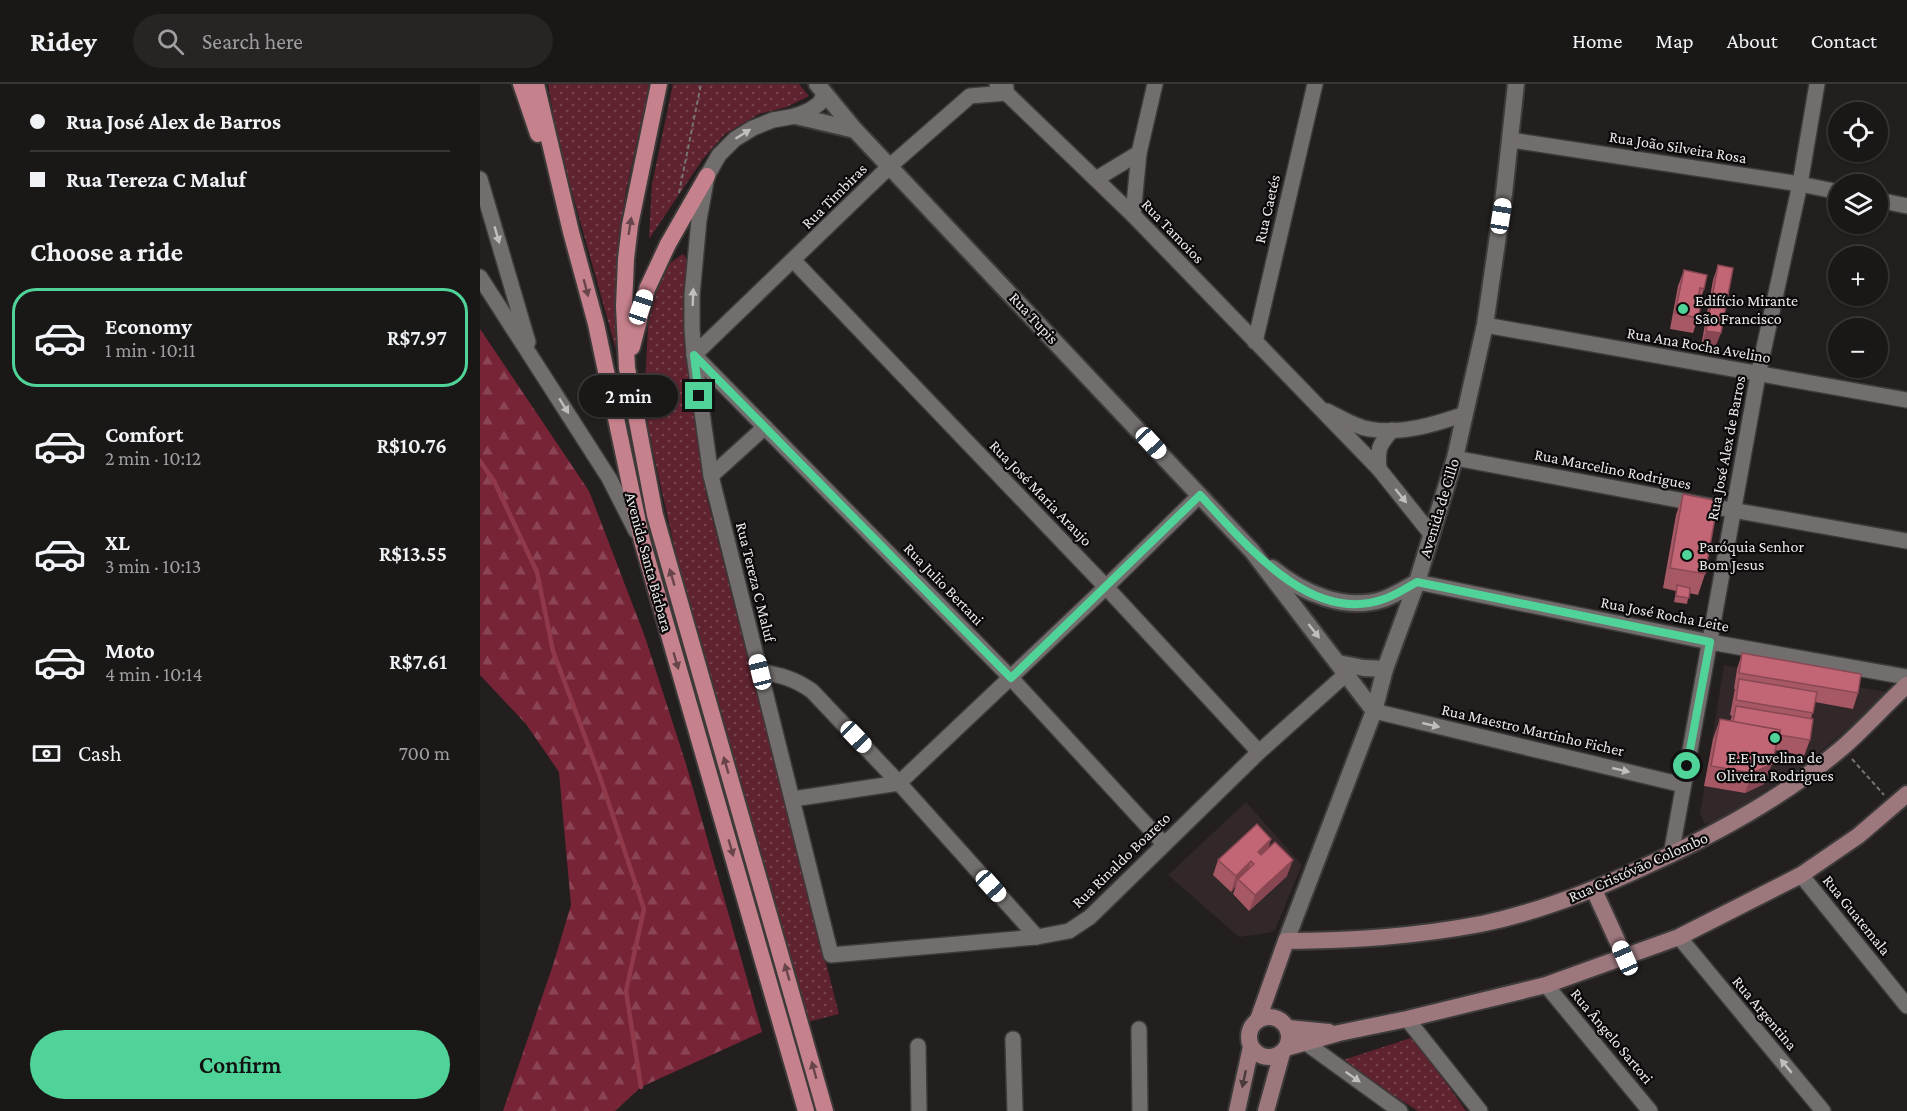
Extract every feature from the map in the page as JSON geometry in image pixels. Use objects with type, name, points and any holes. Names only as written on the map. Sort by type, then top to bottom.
[{"type":"main road","points":[[521,84],[571,232]]},
{"type":"main road","name":"Avenida Santa Bárbara","points":[[536,84],[571,232],[596,324],[642,541],[806,1111]]},
{"type":"main road","name":"Avenida Santa Bárbara","points":[[659,84],[630,225],[626,259],[624,306],[627,368],[655,515],[825,1111]]},
{"type":"main road","points":[[627,368],[647,289],[706,176]]},
{"type":"main road","name":"Rua Cristóvão Colombo","points":[[1286,941],[1346,941],[1426,933],[1472,925],[1540,908],[1594,890],[1721,830],[1764,803],[1842,748],[1907,684]]},
{"type":"main road","points":[[1251,1047],[1262,1056],[1276,1056],[1284,1051],[1339,1033],[1546,985],[1679,938],[1801,875],[1858,836],[1903,799]]},
{"type":"main road","points":[[1594,890],[1625,958]]},
{"type":"main road","points":[[1599,968],[1614,932]]},
{"type":"main road","name":"Avenida de Cillo","points":[[1258,1020],[1286,941]]},
{"type":"main road","points":[[1266,1111],[1284,1051],[1289,1042],[1286,1025],[1271,983]]},
{"type":"main road","points":[[1238,1111],[1251,1047],[1251,1029],[1258,1020],[1271,1017],[1286,1025],[1339,1033]]},
{"type":"street","points":[[1133,215],[1138,153],[1155,84]]},
{"type":"street","name":"Rua Caetés","points":[[1255,342],[1315,84]]},
{"type":"street","name":"Avenida de Cillo","points":[[1286,941],[1374,711],[1385,669],[1417,582],[1455,458],[1485,324],[1511,140],[1516,84]]},
{"type":"street","name":"Rua José Alex de Barros","points":[[1671,855],[1732,510],[1758,375],[1800,184],[1817,84]]},
{"type":"street","name":"Rua Tamoios","points":[[1003,87],[1133,215],[1379,469],[1431,534]]},
{"type":"street","name":"Rua Timbiras","points":[[694,355],[794,261],[890,165],[970,96],[1003,87]]},
{"type":"street","points":[[706,176],[719,155],[735,139],[773,120],[796,116],[810,110],[820,103],[820,89]]},
{"type":"street","name":"Rua Tupis","points":[[820,89],[1252,551],[1374,711]]},
{"type":"street","points":[[796,116],[855,129]]},
{"type":"street","name":"Rua João Silveira Rosa","points":[[1511,140],[1828,190]]},
{"type":"street","points":[[1096,179],[1138,153]]},
{"type":"street","name":"Rua Tereza C Maluf","points":[[706,176],[699,220],[692,295],[694,355],[711,476],[831,955]]},
{"type":"street","points":[[480,179],[532,357]]},
{"type":"street","points":[[1888,202],[1907,206]]},
{"type":"street","name":"Rua José Maria Araujo","points":[[794,261],[1106,587],[1259,752]]},
{"type":"street","points":[[480,277],[609,478],[642,541]]},
{"type":"street","name":"Rua Ana Rocha Avelino","points":[[1485,324],[1758,375],[1907,400]]},
{"type":"street","name":"Rua Julio Bertani","points":[[694,355],[1011,678],[1164,844]]},
{"type":"street","name":"Rua Tamoios","points":[[1318,407],[1368,429],[1392,430],[1424,426],[1465,414]]},
{"type":"street","points":[[711,476],[765,427]]},
{"type":"street","points":[[1379,469],[1378,452],[1381,442],[1392,430]]},
{"type":"street","name":"Rua Marcelino Rodrigues","points":[[1455,458],[1907,541]]},
{"type":"street","points":[[793,799],[900,783],[1200,495]]},
{"type":"street","name":"Rua Tupis","points":[[1252,551],[1284,578],[1314,594],[1339,602],[1361,603],[1384,599],[1417,582]]},
{"type":"street","name":"Rua José Rocha Leite","points":[[1417,582],[1710,642],[1907,677]]},
{"type":"street","points":[[1295,606],[1306,596],[1314,594]]},
{"type":"street","points":[[1342,668],[1385,669]]},
{"type":"street","name":"Rua Rinaldo Boareto","points":[[831,955],[1037,937],[1070,931],[1090,917],[1342,668]]},
{"type":"street","points":[[760,672],[798,681],[812,691],[900,783],[1037,937]]},
{"type":"street","name":"Rua Maestro Martinho Ficher","points":[[1374,711],[1683,785]]},
{"type":"street","name":"Rua Guatemala","points":[[1801,875],[1907,1006]]},
{"type":"street","name":"Rua Argentina","points":[[1679,938],[1823,1111]]},
{"type":"street","name":"Rua Ângelo Sartori","points":[[1546,985],[1650,1111]]},
{"type":"street","points":[[1407,1019],[1480,1111]]},
{"type":"street","points":[[1138,1029],[1140,1111]]},
{"type":"street","points":[[1013,1039],[1015,1111]]},
{"type":"street","points":[[1306,1043],[1400,1111]]},
{"type":"street","points":[[918,1046],[919,1111]]},
{"type":"path","points":[[678,198],[701,84]]},
{"type":"path","points":[[1842,748],[1903,799]]},
{"type":"shaded area","points":[[548,84],[650,84],[626,191],[617,257],[617,353],[558,142]]},
{"type":"shaded area","points":[[673,84],[799,84],[809,96],[787,107],[759,114],[725,134],[703,159],[649,239],[652,184]]},
{"type":"shaded area","points":[[683,254],[693,268],[689,353],[706,494],[839,1014],[800,1024],[688,608],[648,429],[645,386],[649,307],[667,265]]},
{"type":"shaded area","name":"E.E Juvelina de Oliveira Rodrigues","points":[[1724,665],[1887,692],[1869,711],[1805,764],[1716,822],[1705,824],[1700,814]]},
{"type":"shaded area","points":[[1246,802],[1302,865],[1275,930],[1239,937],[1168,875]]},
{"type":"shaded area","points":[[1414,1037],[1466,1111],[1418,1111],[1340,1061]]},
{"type":"green space","points":[[480,329],[589,491],[645,637],[686,764],[762,1032],[641,1087],[615,1111],[503,1111],[571,905],[559,772],[526,724],[480,675]]},
{"type":"building","points":[[1718,265],[1733,268],[1721,333],[1706,331]]},
{"type":"building","points":[[1684,270],[1707,275],[1704,289],[1700,288],[1697,304],[1701,305],[1698,318],[1675,313]]},
{"type":"building","name":"Paróquia Senhor Bom Jesus","points":[[1683,494],[1718,501],[1705,574],[1670,568]]},
{"type":"building","points":[[1677,585],[1690,588],[1689,598],[1676,596]]},
{"type":"building","points":[[1742,653],[1861,674],[1858,693],[1739,673]]},
{"type":"building","points":[[1739,679],[1817,692],[1813,713],[1736,700]]},
{"type":"building","points":[[1736,706],[1813,719],[1810,740],[1779,735],[1780,730],[1733,722]]},
{"type":"building","points":[[1720,719],[1780,730],[1772,764],[1752,773],[1711,766]]},
{"type":"building","points":[[1257,824],[1271,839],[1258,852],[1261,855],[1275,842],[1293,860],[1255,895],[1238,879],[1254,864],[1251,861],[1236,876],[1218,860]]},
{"type":"waterway","points":[[480,461],[494,481],[537,572],[553,651],[600,777],[644,909],[626,991],[641,1087]]},
{"type":"place","name":"Edifício Mirante São Francisco","points":[[1683,309]]},
{"type":"place","name":"Paróquia Senhor Bom Jesus","points":[[1687,555]]},
{"type":"place","name":"E.E Juvelina de Oliveira Rodrigues","points":[[1775,738]]},
{"type":"route","points":[[699,396],[694,355],[1011,678],[1200,495],[1252,551],[1284,578],[1314,594],[1339,602],[1361,603],[1384,599],[1417,582],[1710,642],[1687,766]]}]
